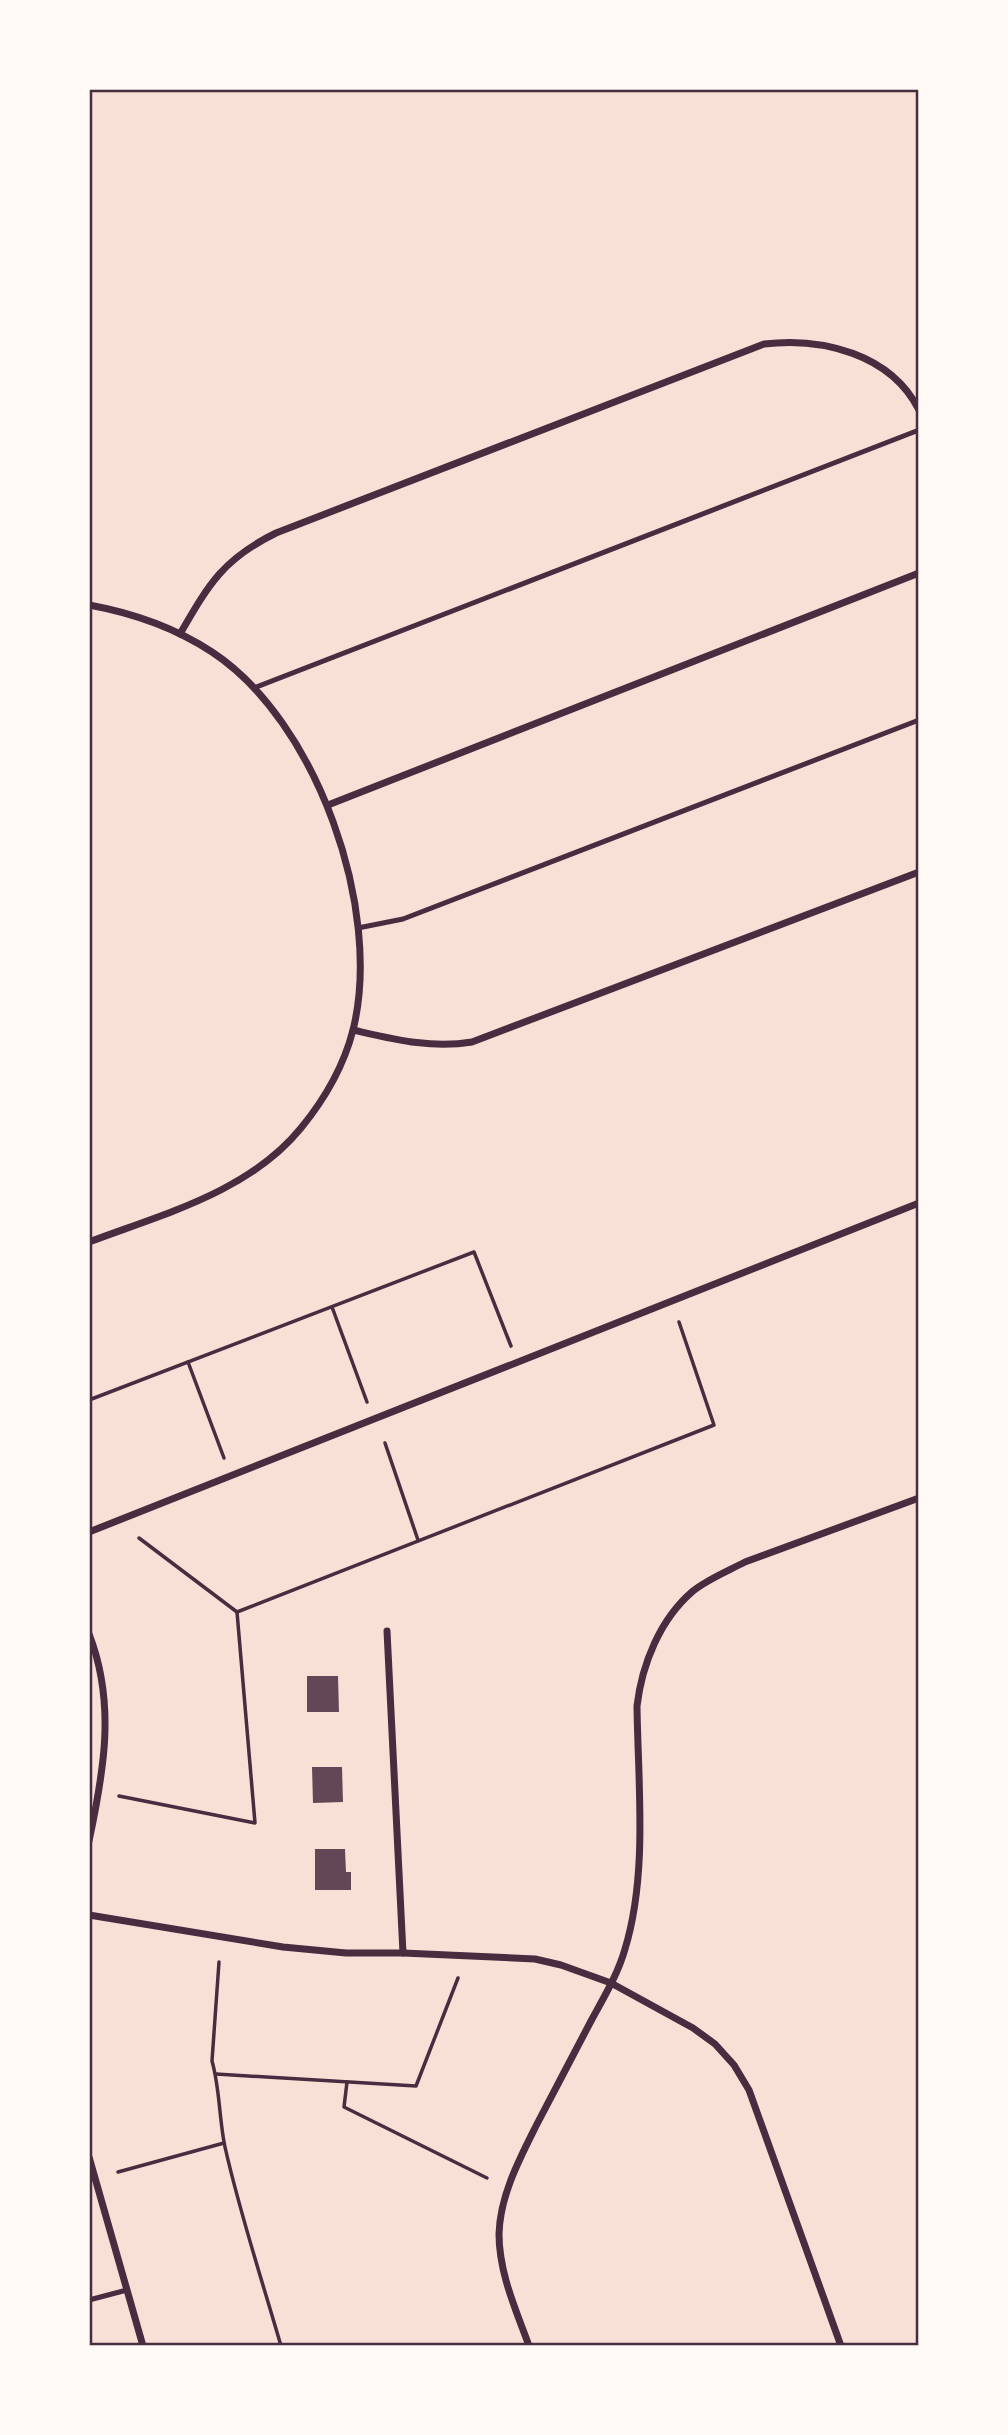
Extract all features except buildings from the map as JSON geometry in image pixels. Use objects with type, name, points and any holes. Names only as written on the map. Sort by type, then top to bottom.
[{"type":"street","points":[[180,634],[208,586],[227,564],[249,546],[276,533],[764,344],[790,341],[820,344],[857,355],[895,378],[912,396],[919,410]]},
{"type":"street","points":[[328,805],[919,573]]},
{"type":"street","points":[[89,605],[150,620],[213,652],[254,688],[288,733],[328,805],[351,887],[358,928],[359,990],[353,1030],[339,1067],[322,1099],[300,1130],[273,1156],[244,1178],[205,1198],[89,1242]]},
{"type":"street","points":[[353,1030],[435,1046],[472,1042],[919,872]]},
{"type":"street","points":[[89,1532],[919,1203]]},
{"type":"street","points":[[530,2346],[507,2287],[499,2234],[502,2210],[509,2183],[523,2152],[611,1983],[624,1952],[637,1896],[637,1706],[640,1681],[648,1656],[675,1611],[694,1591],[721,1574],[745,1562],[919,1498]]},
{"type":"street","points":[[387,1631],[403,1953]]},
{"type":"street","points":[[89,1634],[103,1683],[106,1714],[102,1778],[89,1841]]},
{"type":"street","points":[[89,1915],[283,1947],[346,1953],[535,1959],[561,1965],[611,1983],[693,2028],[715,2044],[734,2065],[749,2090],[841,2346]]},
{"type":"street","points":[[89,2157],[143,2346]]},
{"type":"lane","points":[[254,688],[919,430]]},
{"type":"lane","points":[[358,928],[403,919],[919,720]]},
{"type":"lane","points":[[89,2300],[127,2290]]},
{"type":"path","points":[[89,1400],[474,1252],[510,1346]]},
{"type":"path","points":[[332,1307],[367,1402]]},
{"type":"path","points":[[237,1612],[713,1425],[679,1322]]},
{"type":"path","points":[[188,1362],[224,1458]]},
{"type":"path","points":[[385,1443],[419,1541]]},
{"type":"path","points":[[119,1796],[255,1824],[237,1612],[139,1538]]},
{"type":"path","points":[[219,1962],[212,2062],[216,2074],[224,2143],[281,2346]]},
{"type":"path","points":[[216,2074],[416,2086],[458,1978]]},
{"type":"path","points":[[347,2082],[344,2107],[486,2178]]},
{"type":"path","points":[[118,2172],[224,2143]]}]
